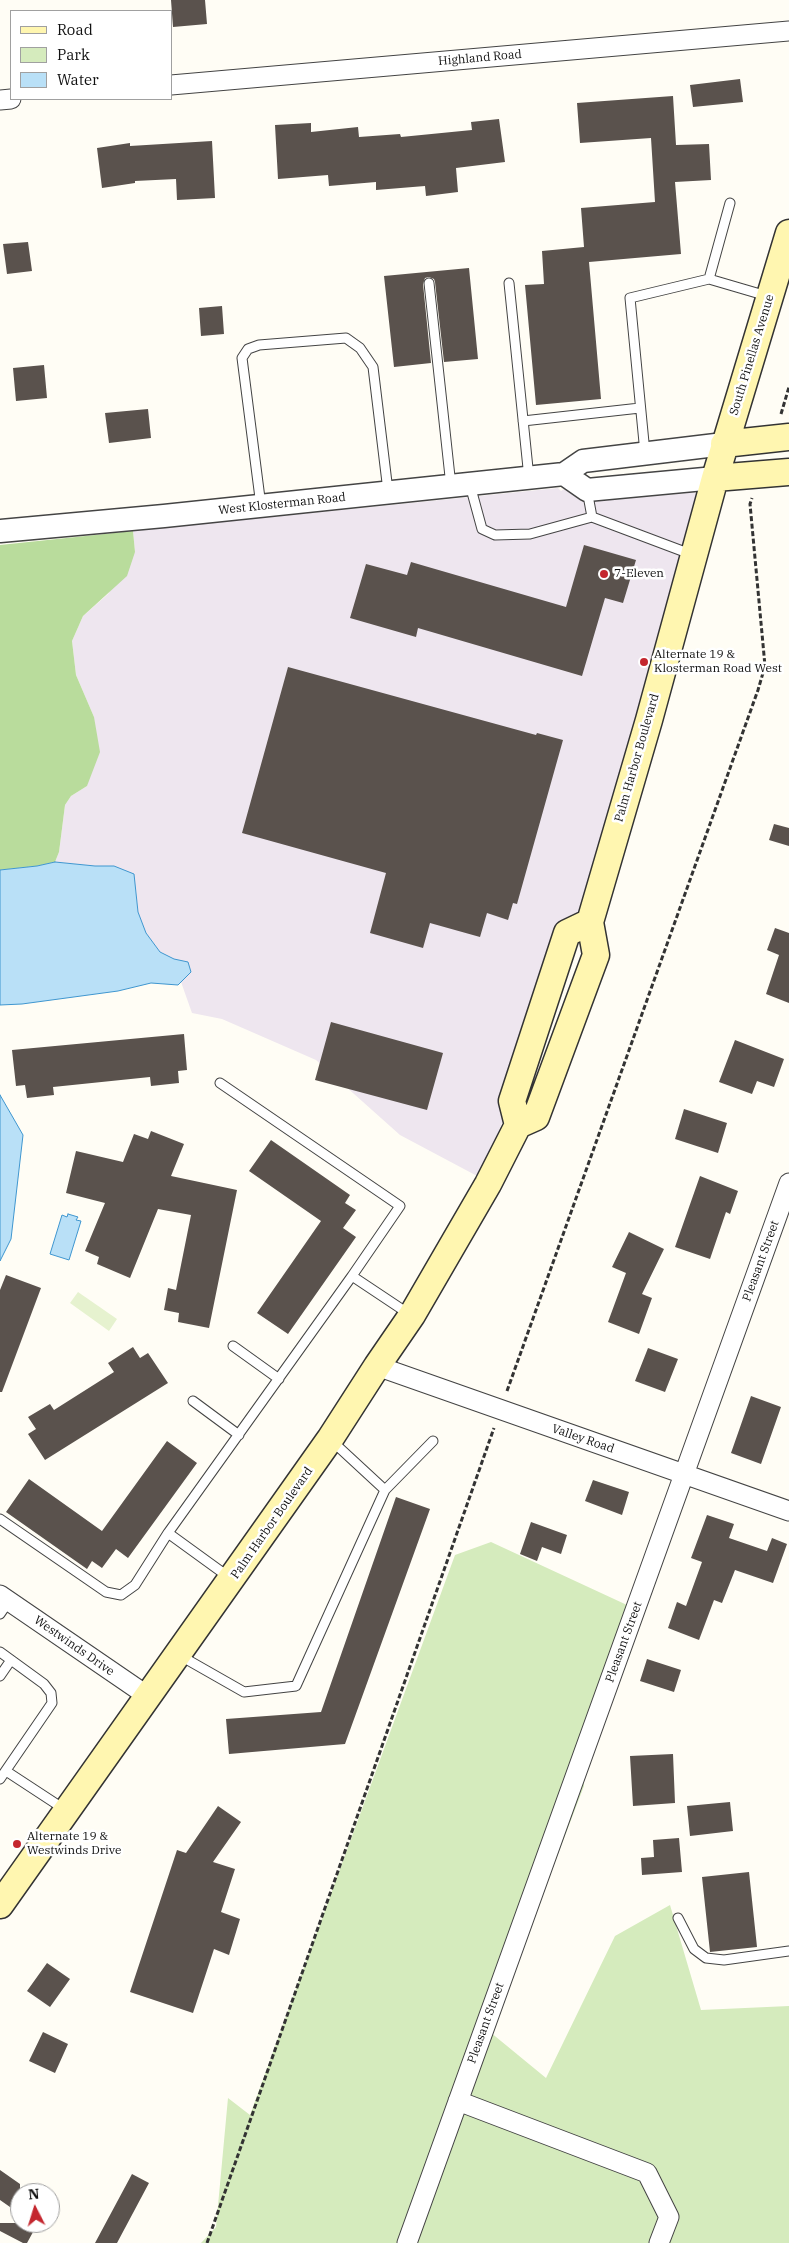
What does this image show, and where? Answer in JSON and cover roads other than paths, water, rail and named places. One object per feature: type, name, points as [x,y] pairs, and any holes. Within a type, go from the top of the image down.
[{"type":"main road","name":"South Pinellas Avenue","points":[[715,478],[789,233]]},
{"type":"main road","points":[[724,444],[781,438]]},
{"type":"main road","points":[[715,478],[789,472]]},
{"type":"main road","name":"Palm Harbor Boulevard","points":[[0,1904],[330,1439],[412,1315],[488,1184],[518,1125],[512,1101],[568,934],[590,922],[715,478]]},
{"type":"street","name":"Highland Road","points":[[172,85],[789,31]]},
{"type":"street","name":"West Klosterman Road","points":[[0,531],[564,474],[584,461],[724,444]]},
{"type":"street","points":[[564,474],[587,490],[715,478]]},
{"type":"street","name":"Pleasant Street","points":[[407,2243],[789,1183]]},
{"type":"street","name":"Valley Road","points":[[377,1366],[500,1411],[789,1511]]},
{"type":"street","name":"Westwinds Drive","points":[[3,1603],[148,1697]]},
{"type":"street","points":[[458,2101],[647,2174],[669,2217],[659,2243]]},
{"type":"lane","points":[[709,279],[730,203]]},
{"type":"lane","points":[[645,454],[630,298],[709,279],[770,296]]},
{"type":"lane","points":[[429,283],[460,485],[482,529],[495,535],[530,534],[592,517],[694,556]]},
{"type":"lane","points":[[509,283],[529,478]]},
{"type":"lane","points":[[261,506],[242,358],[248,349],[259,345],[346,338],[360,348],[373,367],[388,493]]},
{"type":"lane","points":[[523,421],[640,408]]},
{"type":"lane","points":[[587,490],[592,517]]},
{"type":"lane","points":[[0,1519],[106,1592],[121,1595],[135,1585],[168,1533],[400,1206],[220,1083]]},
{"type":"lane","points":[[352,1276],[412,1315]]},
{"type":"lane","points":[[233,1346],[279,1379]]},
{"type":"lane","points":[[193,1401],[239,1434]]},
{"type":"lane","points":[[330,1439],[385,1490]]},
{"type":"lane","points":[[178,1655],[244,1692],[296,1686],[385,1490],[433,1442]]},
{"type":"lane","points":[[168,1533],[232,1579]]},
{"type":"lane","points":[[0,1652],[44,1684],[51,1693],[52,1703],[0,1779]]},
{"type":"lane","points":[[0,1676],[11,1660]]},
{"type":"lane","points":[[6,1771],[66,1811]]},
{"type":"lane","points":[[678,1918],[694,1949],[706,1958],[724,1960],[789,1951]]},
{"type":"water","points":[[55,862],[114,866],[134,874],[138,912],[146,933],[160,952],[174,959],[188,962],[191,972],[178,985],[151,983],[118,991],[22,1004],[0,1005],[0,870]]},
{"type":"water","points":[[0,1095],[23,1135],[11,1239],[0,1261]]},
{"type":"water","points":[[68,1214],[78,1217],[76,1220],[81,1221],[69,1260],[50,1254],[62,1215],[67,1217]]},
{"type":"place","name":"7-Eleven","points":[[604,574]]},
{"type":"place","name":"Alternate 19 & Klosterman Road West","points":[[644,662]]},
{"type":"place","name":"Alternate 19 & Westwinds Drive","points":[[17,1844]]}]
